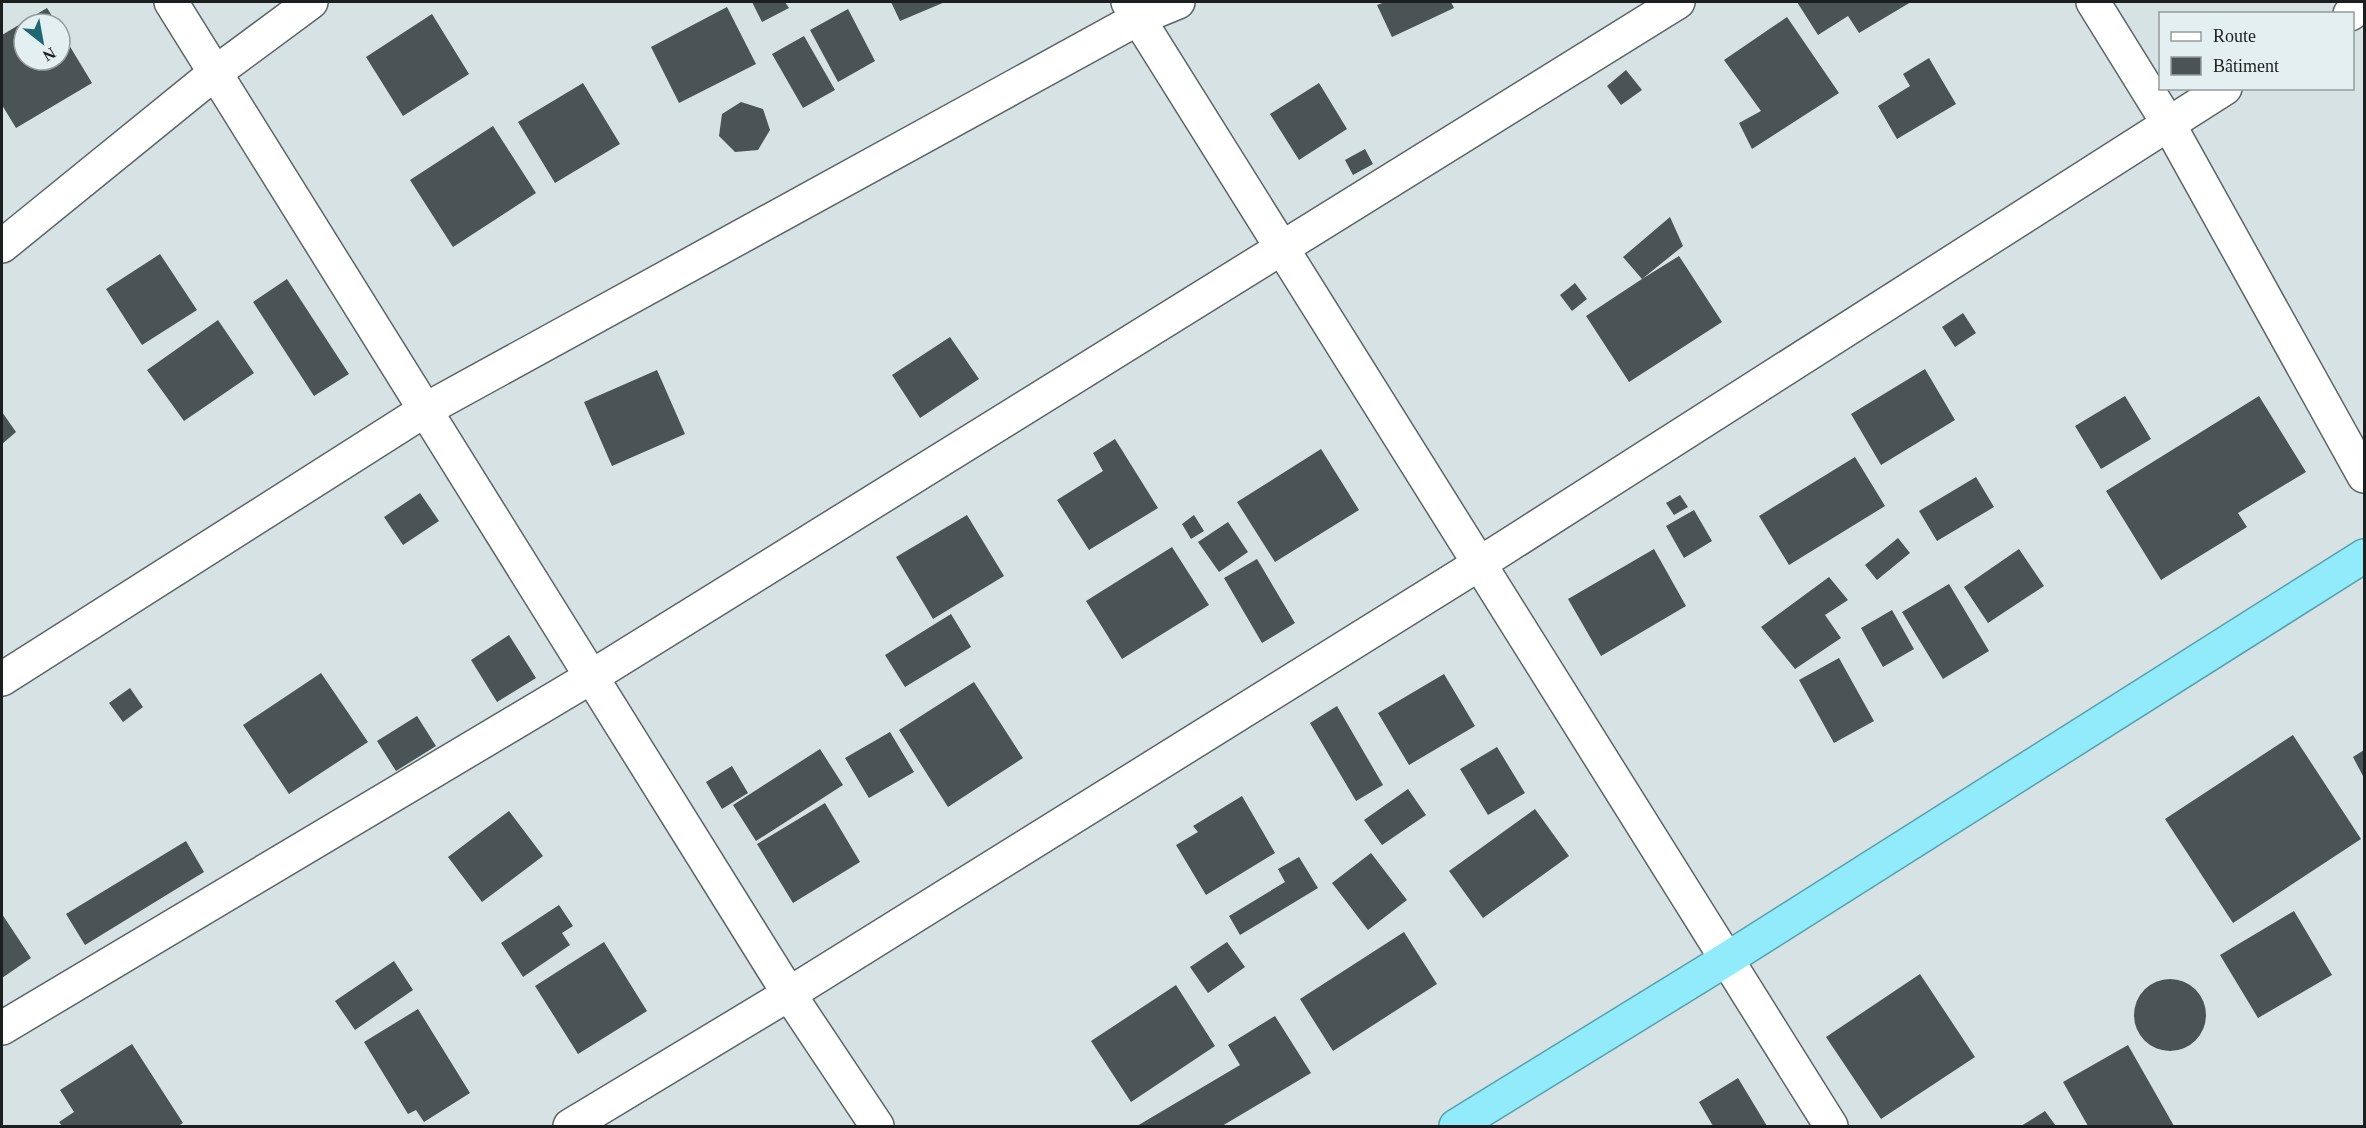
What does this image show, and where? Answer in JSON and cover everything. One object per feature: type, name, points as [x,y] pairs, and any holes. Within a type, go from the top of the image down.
[{"type":"highway","points":[[1456,1126],[1727,959],[2364,556]]},
{"type":"street","points":[[171,2],[789,994],[877,1126]]},
{"type":"street","points":[[2,246],[215,72],[311,2]]},
{"type":"street","points":[[2,679],[425,410],[1134,10],[1178,2]]},
{"type":"street","points":[[2,1028],[591,677],[1678,2]]},
{"type":"street","points":[[2093,2],[2168,123],[2364,476]]},
{"type":"street","points":[[1134,10],[1831,1126]]},
{"type":"street","points":[[570,1126],[789,994],[1479,564],[2222,90]]},
{"type":"building","points":[[752,2],[785,2],[789,8],[762,22]]},
{"type":"building","points":[[891,2],[945,2],[900,21]]},
{"type":"building","points":[[1385,2],[1451,2],[1454,8],[1392,37],[1377,5]]},
{"type":"building","points":[[1797,2],[1911,2],[1859,33],[1848,16],[1818,35]]},
{"type":"building","points":[[727,7],[756,64],[679,103],[651,47]]},
{"type":"building","points":[[848,9],[875,61],[838,82],[810,30]]},
{"type":"building","points":[[432,14],[469,74],[403,116],[366,57]]},
{"type":"building","points":[[1787,17],[1839,93],[1752,149],[1739,123],[1761,111],[1724,60]]},
{"type":"building","points":[[12,29],[12,72],[72,72],[72,50],[92,83],[16,128],[2,105],[2,35]]},
{"type":"building","points":[[804,36],[835,90],[803,108],[772,54]]},
{"type":"building","points":[[1929,58],[1956,104],[1897,139],[1878,106],[1910,86],[1903,74]]},
{"type":"building","points":[[1626,70],[1642,90],[1621,105],[1607,86]]},
{"type":"building","points":[[583,83],[620,144],[555,183],[518,122]]},
{"type":"building","points":[[1319,83],[1347,129],[1299,160],[1270,114]]},
{"type":"building","points":[[741,102],[763,109],[770,130],[758,150],[735,152],[719,136],[722,114]]},
{"type":"building","points":[[493,126],[536,193],[453,247],[410,180]]},
{"type":"building","points":[[1365,149],[1373,164],[1353,175],[1345,160]]},
{"type":"building","points":[[1670,217],[1683,246],[1642,279],[1623,257]]},
{"type":"building","points":[[160,254],[197,310],[142,345],[106,289]]},
{"type":"building","points":[[1679,256],[1722,322],[1629,382],[1586,316]]},
{"type":"building","points":[[287,279],[349,374],[314,396],[253,302]]},
{"type":"building","points":[[1575,283],[1587,299],[1572,311],[1560,295]]},
{"type":"building","points":[[1963,313],[1976,333],[1955,347],[1942,327]]},
{"type":"building","points":[[218,320],[254,373],[184,421],[147,370]]},
{"type":"building","points":[[950,337],[979,379],[920,418],[892,375]]},
{"type":"building","points":[[1925,369],[1955,420],[1881,465],[1851,414]]},
{"type":"building","points":[[657,370],[685,434],[612,466],[584,402]]},
{"type":"building","points":[[2125,396],[2151,439],[2101,469],[2075,426]]},
{"type":"building","points":[[2259,396],[2306,472],[2238,513],[2247,527],[2161,580],[2106,491]]},
{"type":"building","points":[[2,412],[16,432],[2,444]]},
{"type":"building","points":[[1115,439],[1158,508],[1089,550],[1057,500],[1103,471],[1093,453]]},
{"type":"building","points":[[1321,449],[1359,510],[1275,562],[1237,502]]},
{"type":"building","points":[[1855,457],[1885,506],[1789,565],[1759,516]]},
{"type":"building","points":[[1976,477],[1994,507],[1937,541],[1919,511]]},
{"type":"building","points":[[420,493],[439,521],[403,545],[384,517]]},
{"type":"building","points":[[1680,495],[1688,507],[1674,515],[1666,503]]},
{"type":"building","points":[[1694,510],[1712,541],[1684,558],[1666,526]]},
{"type":"building","points":[[967,515],[1004,576],[933,619],[896,557]]},
{"type":"building","points":[[1194,515],[1204,531],[1191,539],[1182,524]]},
{"type":"building","points":[[1228,522],[1248,552],[1219,572],[1198,542]]},
{"type":"building","points":[[1898,538],[1910,553],[1877,580],[1865,565]]},
{"type":"building","points":[[1172,547],[1209,605],[1122,659],[1086,601]]},
{"type":"building","points":[[1654,549],[1686,606],[1601,656],[1568,599]]},
{"type":"building","points":[[2019,549],[2044,586],[1988,623],[1964,587]]},
{"type":"building","points":[[1257,559],[1295,623],[1262,643],[1224,578]]},
{"type":"building","points":[[1829,577],[1848,600],[1825,615],[1841,638],[1795,669],[1761,627]]},
{"type":"building","points":[[1949,584],[1989,651],[1943,679],[1902,612]]},
{"type":"building","points":[[1892,610],[1914,649],[1883,667],[1861,628]]},
{"type":"building","points":[[951,614],[971,647],[905,687],[885,655]]},
{"type":"building","points":[[509,635],[536,678],[497,702],[471,660]]},
{"type":"building","points":[[1839,658],[1874,721],[1834,743],[1799,680]]},
{"type":"building","points":[[321,673],[368,742],[289,794],[243,725]]},
{"type":"building","points":[[1444,674],[1475,726],[1409,765],[1378,713]]},
{"type":"building","points":[[974,682],[1023,758],[948,807],[899,730]]},
{"type":"building","points":[[130,688],[143,707],[123,722],[109,703]]},
{"type":"building","points":[[1337,706],[1383,785],[1356,801],[1310,723]]},
{"type":"building","points":[[417,716],[436,746],[396,771],[377,741]]},
{"type":"building","points":[[890,732],[914,772],[869,798],[845,758]]},
{"type":"building","points":[[2293,735],[2361,839],[2233,923],[2165,819]]},
{"type":"building","points":[[1497,747],[1525,793],[1488,815],[1460,769]]},
{"type":"building","points":[[820,749],[843,785],[756,841],[733,805]]},
{"type":"building","points":[[2364,750],[2364,778],[2353,757]]},
{"type":"building","points":[[732,766],[748,793],[722,809],[706,782]]},
{"type":"building","points":[[1408,789],[1426,815],[1382,845],[1364,820]]},
{"type":"building","points":[[1242,796],[1275,853],[1206,895],[1176,845],[1198,832],[1193,826]]},
{"type":"building","points":[[825,803],[860,862],[793,903],[757,844]]},
{"type":"building","points":[[1535,809],[1569,856],[1483,918],[1449,871]]},
{"type":"building","points":[[509,811],[543,856],[482,902],[448,857]]},
{"type":"building","points":[[186,841],[204,872],[85,945],[66,914]]},
{"type":"building","points":[[1371,853],[1407,900],[1368,930],[1332,883]]},
{"type":"building","points":[[1299,857],[1318,888],[1240,935],[1229,916],[1285,882],[1278,869]]},
{"type":"building","points":[[559,905],[573,926],[562,933],[570,945],[523,977],[501,943]]},
{"type":"building","points":[[2294,911],[2332,975],[2258,1018],[2220,955]]},
{"type":"building","points":[[2,914],[31,958],[2,978]]},
{"type":"building","points":[[1404,932],[1437,984],[1333,1051],[1300,999]]},
{"type":"building","points":[[604,942],[647,1011],[578,1054],[535,986]]},
{"type":"building","points":[[1227,942],[1245,967],[1208,993],[1190,967]]},
{"type":"building","points":[[394,961],[413,990],[355,1030],[335,1001]]},
{"type":"building","points":[[1920,974],[1975,1057],[1881,1119],[1826,1037]]},
{"type":"building","points":[[2170,979],[2184,982],[2196,989],[2203,1001],[2206,1015],[2203,1029],[2196,1041],[2184,1048],[2170,1051],[2156,1048],[2144,1041],[2137,1029],[2134,1015],[2137,1001],[2144,989],[2156,982]]},
{"type":"building","points":[[1176,985],[1215,1046],[1131,1102],[1091,1041]]},
{"type":"building","points":[[418,1009],[470,1093],[424,1122],[416,1110],[408,1114],[364,1042]]},
{"type":"building","points":[[1275,1016],[1311,1073],[1222,1126],[1137,1126],[1240,1065],[1228,1045]]},
{"type":"building","points":[[132,1044],[183,1123],[178,1126],[62,1126],[59,1122],[74,1112],[60,1090]]},
{"type":"building","points":[[2128,1045],[2174,1126],[2088,1126],[2063,1082]]},
{"type":"building","points":[[1738,1078],[1767,1126],[1713,1126],[1699,1102]]},
{"type":"building","points":[[2045,1111],[2056,1126],[2021,1126]]}]
